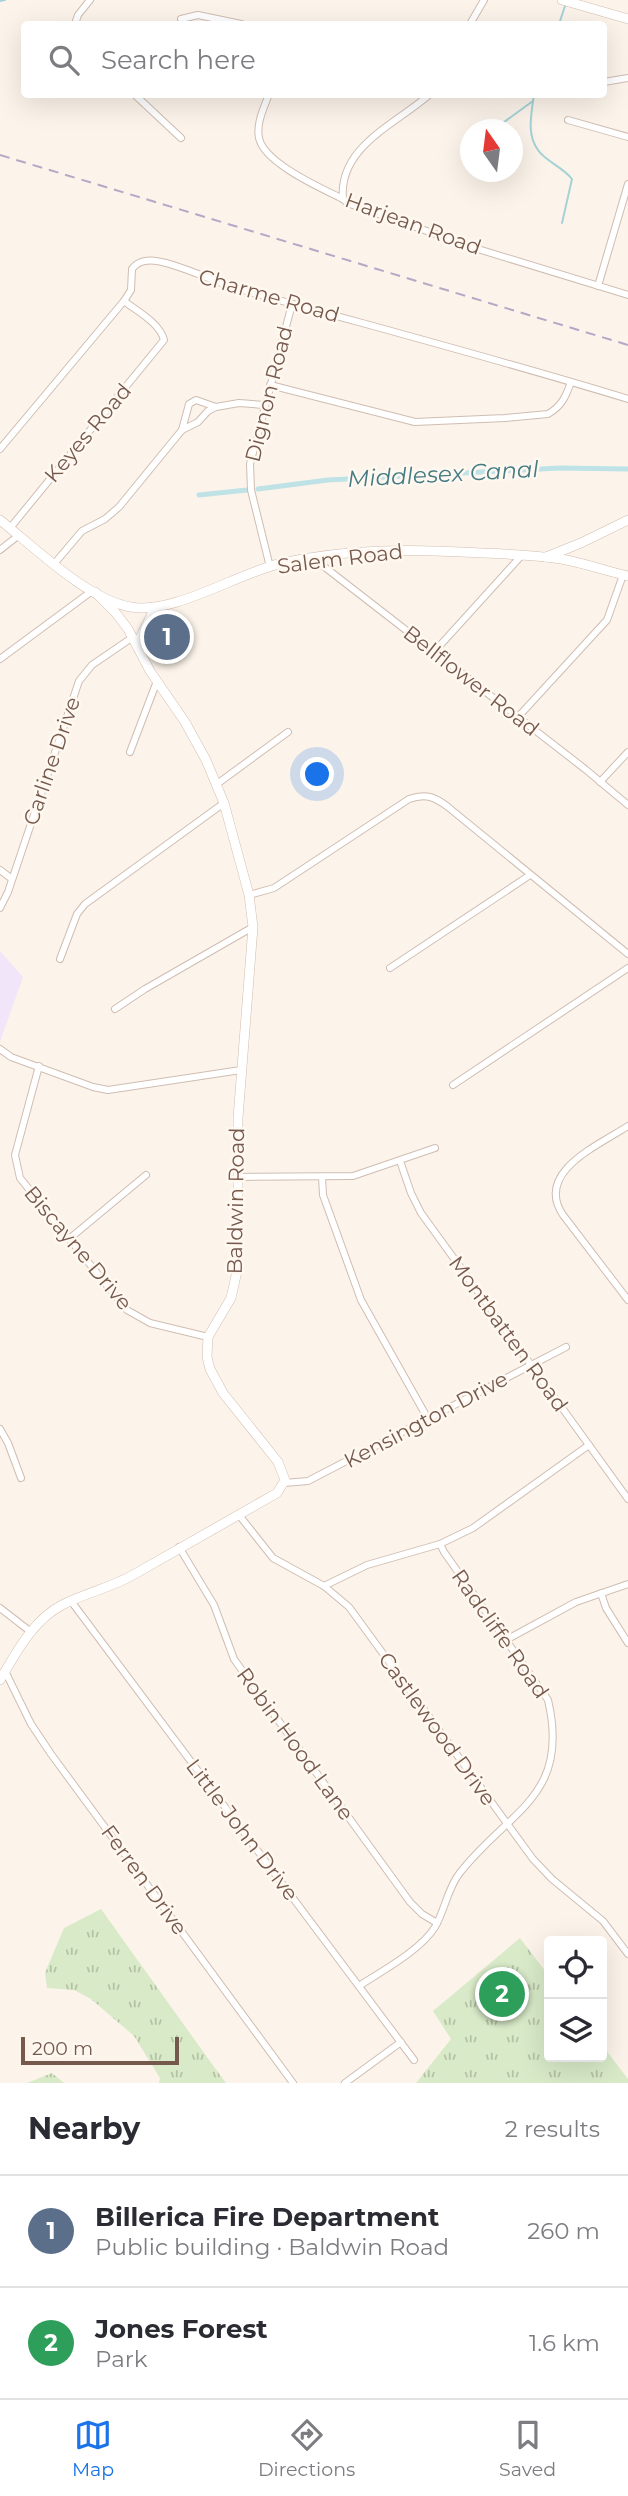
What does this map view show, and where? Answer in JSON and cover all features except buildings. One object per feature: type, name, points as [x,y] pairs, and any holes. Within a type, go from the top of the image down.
[{"type":"street","points":[[76,21],[90,0]]},
{"type":"street","points":[[473,21],[484,0]]},
{"type":"street","points":[[565,1],[628,19]]},
{"type":"street","points":[[181,19],[198,15],[227,21]]},
{"type":"street","points":[[607,82],[628,78]]},
{"type":"street","points":[[138,98],[181,138]]},
{"type":"street","name":"Harjean Road","points":[[268,98],[258,128],[262,148],[307,180],[346,203],[628,295]]},
{"type":"street","points":[[343,199],[343,184],[359,151],[379,132],[425,98]]},
{"type":"street","points":[[568,120],[628,137]]},
{"type":"street","points":[[598,286],[628,184]]},
{"type":"street","points":[[618,217],[628,220]]},
{"type":"street","name":"Charme Road","points":[[0,449],[124,301],[131,290],[132,270],[140,262],[147,260],[168,264],[230,287],[628,399]]},
{"type":"street","name":"Keyes Road","points":[[10,528],[164,338],[152,322],[124,301]]},
{"type":"street","name":"Dignon Road","points":[[270,566],[250,480],[253,448],[292,304]]},
{"type":"street","points":[[270,385],[387,417],[426,423],[548,414],[559,407],[571,382]]},
{"type":"street","points":[[54,564],[82,531],[104,519],[118,507],[182,430],[191,401],[196,400],[216,407]]},
{"type":"street","points":[[182,430],[198,422],[216,407],[245,402],[264,405]]},
{"type":"street","name":"Salem Road","points":[[0,520],[94,592],[124,606],[155,608],[270,566],[313,558],[406,550],[544,557],[626,576]]},
{"type":"street","points":[[544,557],[581,544],[628,520]]},
{"type":"street","points":[[0,550],[19,535]]},
{"type":"street","points":[[434,652],[523,555]]},
{"type":"street","name":"Bellflower Road","points":[[313,558],[628,805]]},
{"type":"street","points":[[518,717],[607,620],[626,576]]},
{"type":"street","points":[[0,659],[94,592]]},
{"type":"street","name":"Baldwin Road","points":[[94,592],[116,612],[135,641],[157,681],[185,722],[217,784],[249,895],[253,927],[237,1118],[238,1255],[235,1285],[229,1303],[208,1336]]},
{"type":"street","points":[[135,641],[155,608]]},
{"type":"street","name":"Carline Drive","points":[[0,908],[79,681],[92,665],[135,641]]},
{"type":"street","points":[[130,752],[157,681]]},
{"type":"street","points":[[217,784],[288,732]]},
{"type":"street","points":[[600,782],[628,752]]},
{"type":"street","points":[[249,895],[274,888],[409,799],[423,795],[437,799],[628,954]]},
{"type":"street","points":[[60,959],[77,914],[85,904],[224,803]]},
{"type":"street","points":[[0,870],[12,878]]},
{"type":"street","points":[[390,968],[530,875]]},
{"type":"street","points":[[115,1009],[253,927]]},
{"type":"street","points":[[453,1085],[628,968]]},
{"type":"street","points":[[0,1049],[6,1055],[108,1090],[180,1077],[241,1070]]},
{"type":"street","name":"Biscayne Drive","points":[[39,1066],[17,1148],[16,1171],[25,1187],[121,1304],[150,1322],[208,1336]]},
{"type":"street","points":[[628,1126],[568,1167],[560,1176],[555,1193],[563,1215],[628,1300]]},
{"type":"street","points":[[237,1177],[353,1176],[435,1148]]},
{"type":"street","name":"Montbatten Road","points":[[400,1161],[421,1213],[628,1499]]},
{"type":"street","points":[[69,1239],[146,1175]]},
{"type":"street","points":[[321,1177],[323,1195],[361,1300],[428,1419]]},
{"type":"street","points":[[0,1680],[31,1632],[50,1612],[119,1583],[277,1493],[284,1483],[278,1462],[230,1402],[212,1374],[207,1357],[208,1336]]},
{"type":"street","name":"Kensington Drive","points":[[284,1483],[308,1481],[566,1347]]},
{"type":"street","points":[[0,1429],[8,1443],[20,1478]]},
{"type":"street","points":[[324,1586],[367,1565],[440,1544],[473,1528],[589,1446]]},
{"type":"street","name":"Castlewood Drive","points":[[239,1514],[273,1558],[324,1586],[349,1607],[543,1871],[591,1908],[628,1954]]},
{"type":"street","name":"Radcliffe Road","points":[[359,1986],[425,1939],[437,1923],[459,1875],[542,1786],[549,1766],[552,1728],[548,1700],[440,1544]]},
{"type":"street","name":"Robin Hood Lane","points":[[179,1547],[214,1605],[240,1669],[410,1902],[422,1914],[437,1923]]},
{"type":"street","points":[[506,1640],[565,1608],[628,1584]]},
{"type":"street","points":[[601,1593],[606,1608],[628,1643]]},
{"type":"street","name":"Little John Drive","points":[[71,1601],[414,2060]]},
{"type":"street","points":[[0,1608],[31,1632]]},
{"type":"street","name":"Ferren Drive","points":[[5,1671],[31,1724],[51,1754],[293,2083]]},
{"type":"street","points":[[620,1942],[628,1937]]},
{"type":"street","points":[[345,2083],[401,2042]]},
{"type":"shaded area","points":[[0,951],[23,977],[0,1042]]},
{"type":"green space","points":[[101,1909],[226,2083],[159,2083],[160,2078],[134,2036],[91,1999],[74,1990],[47,1988],[45,1973],[64,1928]]},
{"type":"green space","points":[[520,1938],[544,1969],[544,2062],[607,2062],[607,2052],[628,2079],[628,2083],[416,2083],[451,2039],[433,2011]]},
{"type":"green space","points":[[52,2073],[64,2083],[27,2083]]},
{"type":"waterway","points":[[0,1],[5,0]]},
{"type":"waterway","points":[[560,21],[565,6]]},
{"type":"waterway","points":[[508,119],[533,98]]},
{"type":"waterway","points":[[533,101],[532,138],[541,154],[572,179],[562,223]]},
{"type":"waterway","name":"Middlesex Canal","points":[[258,489],[328,480],[560,468],[628,469]]},
{"type":"waterway","name":"Middlesex Canal","points":[[199,495],[247,490]]},
{"type":"railway","points":[[0,155],[628,345]]},
{"type":"place","name":"Billerica Fire Department","points":[[167,637]]},
{"type":"place","name":"Jones Forest","points":[[502,1994]]}]
